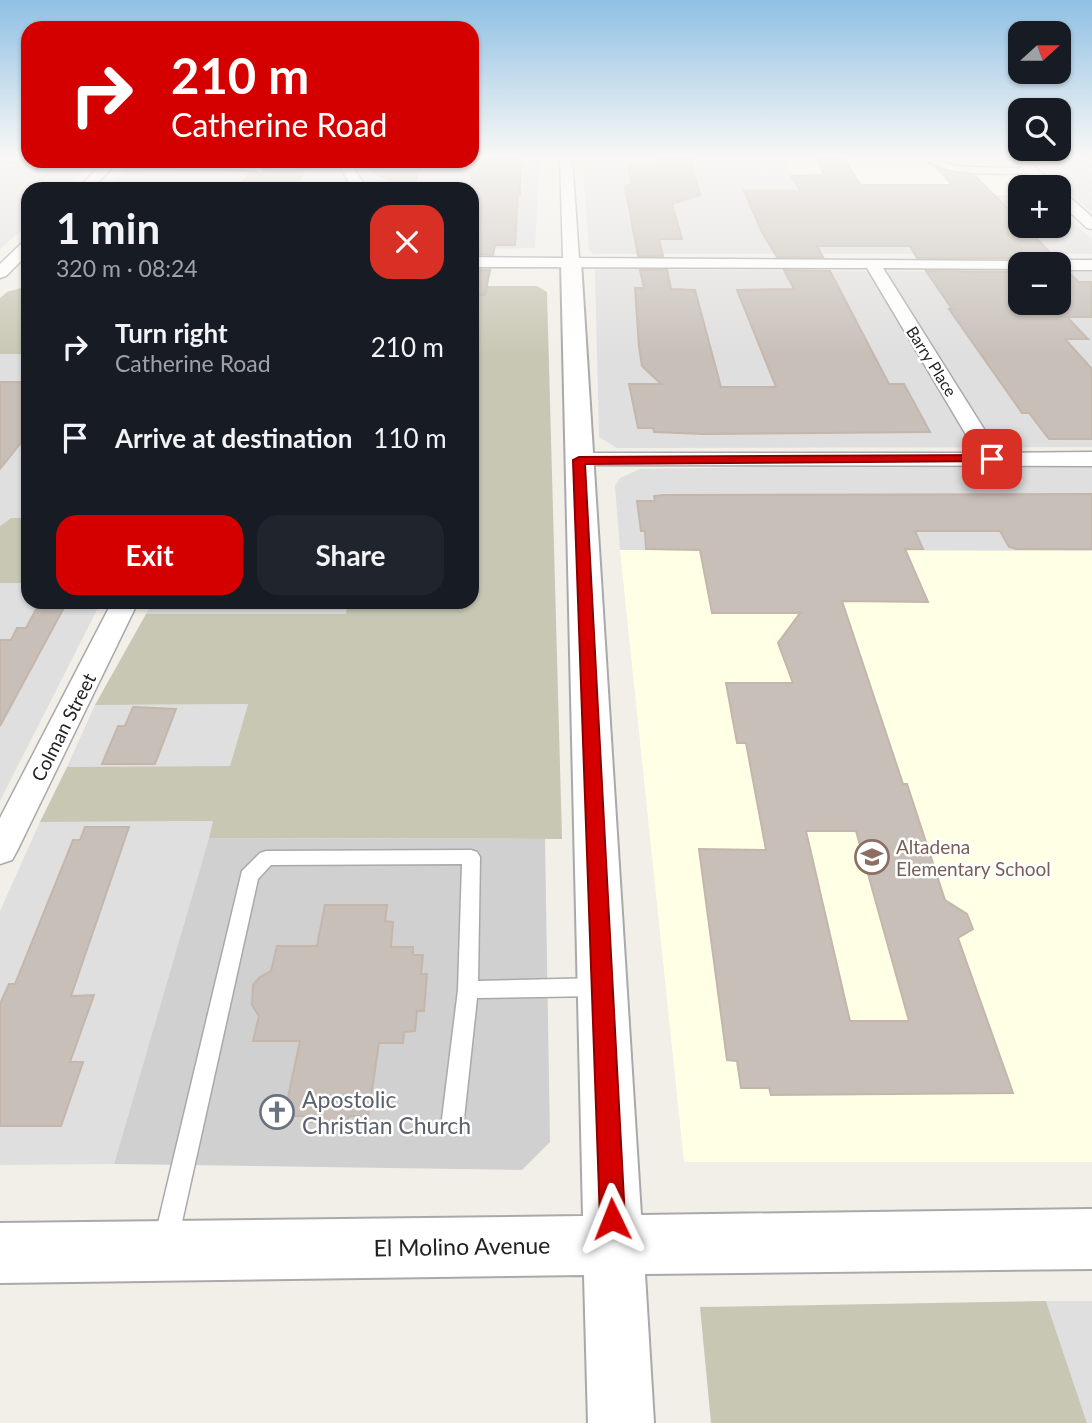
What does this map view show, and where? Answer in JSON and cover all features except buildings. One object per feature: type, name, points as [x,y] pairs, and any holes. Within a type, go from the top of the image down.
[{"type":"street","points":[[567,223],[621,1423]]},
{"type":"street","points":[[4,272],[21,253]]},
{"type":"street","points":[[479,263],[567,275],[872,263],[1008,264]]},
{"type":"street","name":"Barry Place","points":[[872,263],[992,459]]},
{"type":"street","points":[[4,272],[21,265]]},
{"type":"street","points":[[1071,265],[1092,265]]},
{"type":"street","points":[[579,460],[1092,459]]},
{"type":"street","name":"Colman Street","points":[[0,851],[121,609]]},
{"type":"street","name":"El Molino Avenue","points":[[0,1253],[1092,1239]]},
{"type":"lane","points":[[164,1251],[249,876],[265,858],[471,858],[468,990],[453,1119]]},
{"type":"lane","points":[[468,990],[601,987]]},
{"type":"shaded area","points":[[0,223],[21,223],[21,231],[0,249]]},
{"type":"shaded area","points":[[479,223],[536,223],[535,248],[479,249]]},
{"type":"shaded area","points":[[587,223],[1008,223],[1008,238],[1071,238],[1071,223],[1075,223],[1092,239],[1092,254],[594,254],[589,250]]},
{"type":"shaded area","points":[[595,269],[1008,272],[1008,315],[1071,315],[1071,272],[1092,272],[1092,447],[617,448],[599,437]]},
{"type":"shaded area","points":[[479,286],[537,286],[547,292],[562,839],[209,838],[213,821],[40,822],[67,767],[230,766],[248,704],[95,705],[146,614],[346,614],[347,609],[479,609]]},
{"type":"shaded area","points":[[21,288],[21,354],[0,354],[0,298],[7,292]]},
{"type":"shaded area","points":[[0,354],[21,354],[21,518],[11,518],[0,526]]},
{"type":"shaded area","points":[[996,463],[1092,465],[1092,551],[620,550],[615,486],[620,478],[640,469]]},
{"type":"shaded area","points":[[11,518],[21,518],[21,583],[0,583],[0,526]]},
{"type":"shaded area","name":"Altadena Elementary School","points":[[620,550],[1092,551],[1092,1162],[684,1162]]},
{"type":"shaded area","points":[[0,583],[21,583],[21,609],[97,609],[0,801]]},
{"type":"shaded area","points":[[149,609],[347,609],[347,614],[146,614]]},
{"type":"shaded area","points":[[248,704],[230,766],[67,767],[95,705]]},
{"type":"shaded area","points":[[214,821],[114,1164],[0,1165],[0,911],[40,822]]},
{"type":"shaded area","points":[[209,838],[545,839],[550,1142],[522,1170],[114,1164]]},
{"type":"shaded area","points":[[1046,1301],[1092,1301],[1092,1423],[1087,1423]]},
{"type":"shaded area","points":[[1046,1301],[1087,1423],[711,1423],[700,1307]]},
{"type":"place","name":"Altadena Elementary School","points":[[872,857]]},
{"type":"place","name":"Apostolic Christian Church","points":[[277,1112]]},
{"type":"route","points":[[612,1219],[579,460],[992,459]]}]
